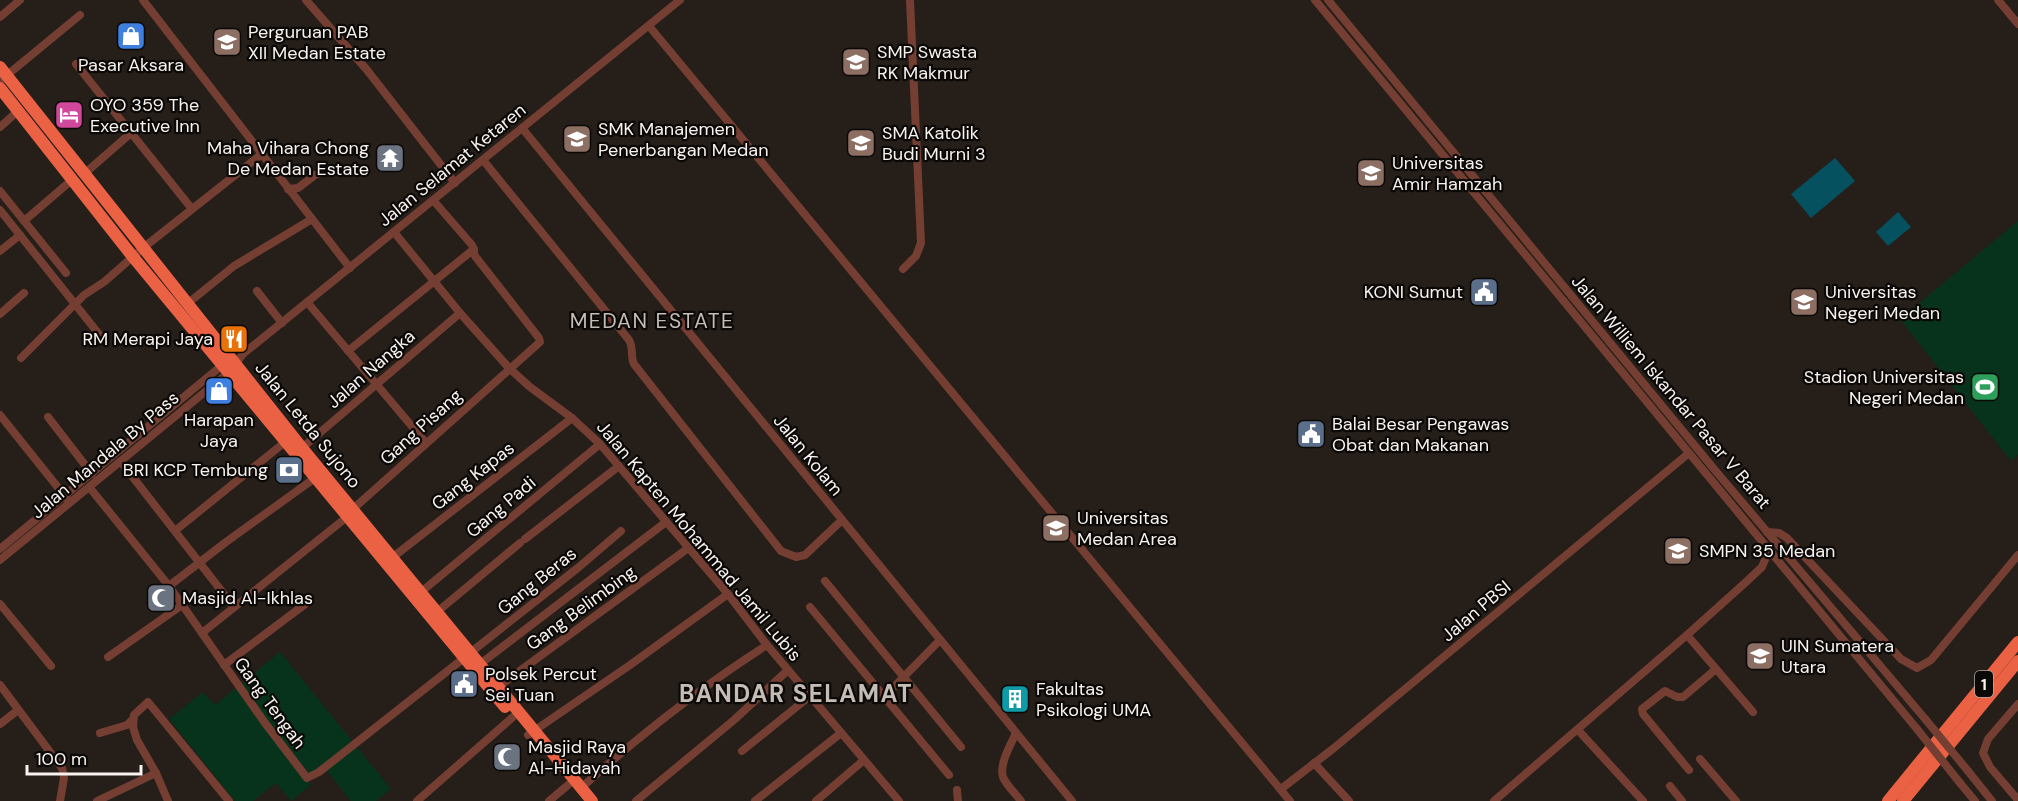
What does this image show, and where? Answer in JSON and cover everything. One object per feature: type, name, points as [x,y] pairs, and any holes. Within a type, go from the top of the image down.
[{"type":"highway","name":"Jalan Letda Sujono","points":[[2,75],[138,253],[302,448],[350,513],[467,656],[531,733],[592,801]]},
{"type":"highway","name":"Jalan Letda Sujono","points":[[0,88],[18,111],[79,177]]},
{"type":"highway","name":"Jalan Letda Sujono","points":[[138,253],[187,304],[232,363],[285,442],[315,478],[393,557],[437,612],[467,656],[480,664],[513,717],[531,733],[581,801]]},
{"type":"highway","name":"1","points":[[1888,801],[2018,642]]},
{"type":"highway","name":"1","points":[[1903,801],[2018,661]]},
{"type":"street","points":[[0,17],[20,0]]},
{"type":"street","points":[[143,0],[350,268]]},
{"type":"street","points":[[306,0],[367,70],[455,183]]},
{"type":"street","name":"Jalan Selamat Ketaren","points":[[232,363],[680,0]]},
{"type":"street","points":[[903,269],[916,256],[921,243],[910,0]]},
{"type":"street","name":"Jalan Williem Iskandar Pasar V Barat","points":[[1315,0],[1975,801]]},
{"type":"street","name":"Jalan Williem Iskandar Pasar V Barat","points":[[1328,0],[1992,801]]},
{"type":"street","points":[[1998,0],[2018,24]]},
{"type":"street","points":[[2,75],[80,15]]},
{"type":"street","points":[[649,26],[1290,801]]},
{"type":"street","points":[[1354,48],[1362,41]]},
{"type":"street","points":[[76,64],[192,209]]},
{"type":"street","points":[[0,127],[18,111]]},
{"type":"street","name":"Jalan Kolam","points":[[522,128],[1072,801]]},
{"type":"street","points":[[24,220],[131,133]]},
{"type":"street","points":[[21,358],[74,303],[104,282],[263,153]]},
{"type":"street","points":[[483,160],[629,340],[633,346],[634,364],[781,551],[796,557],[805,555],[842,520]]},
{"type":"street","points":[[288,189],[298,188],[315,175],[330,170]]},
{"type":"street","points":[[0,191],[66,273]]},
{"type":"street","points":[[348,351],[474,249],[433,200]]},
{"type":"street","points":[[0,210],[102,338]]},
{"type":"street","points":[[187,304],[234,266],[312,219]]},
{"type":"street","name":"Jalan Kapten Mohammad Jamil Lubis","points":[[394,232],[460,313],[509,368],[572,418],[600,444],[687,549],[728,594],[767,645],[899,801]]},
{"type":"street","points":[[0,251],[20,235]]},
{"type":"street","name":"Gang Pisang","points":[[202,633],[350,513],[509,368],[538,345],[540,340],[475,256],[474,249]]},
{"type":"street","points":[[1548,283],[1556,276]]},
{"type":"street","points":[[257,291],[282,322]]},
{"type":"street","points":[[0,314],[24,293]]},
{"type":"street","points":[[308,302],[426,443]]},
{"type":"street","name":"Jalan Nangka","points":[[302,448],[460,313]]},
{"type":"street","points":[[1612,360],[1619,353]]},
{"type":"street","name":"Jalan Mandala By Pass","points":[[0,561],[121,462],[232,363]]},
{"type":"street","name":"Jalan Mandala By Pass","points":[[0,549],[232,363]]},
{"type":"street","points":[[0,415],[71,503]]},
{"type":"street","points":[[48,417],[92,474]]},
{"type":"street","name":"Gang Kapas","points":[[393,557],[572,418]]},
{"type":"street","points":[[176,530],[285,442]]},
{"type":"street","name":"Gang Padi","points":[[421,592],[600,444]]},
{"type":"street","name":"Jalan PBSI","points":[[1281,789],[1334,748],[1689,453]]},
{"type":"street","points":[[121,462],[234,607]]},
{"type":"street","points":[[437,612],[619,466]]},
{"type":"street","points":[[169,586],[315,478]]},
{"type":"street","name":"Gang Tengah","points":[[90,488],[169,586],[308,778],[319,772],[467,656]]},
{"type":"street","points":[[480,664],[666,522]]},
{"type":"street","name":"Gang Beras","points":[[467,656],[621,531]]},
{"type":"street","points":[[1767,532],[1779,533],[1787,537],[1901,659],[1917,668],[1931,660],[2018,555]]},
{"type":"street","name":"Gang Belimbing","points":[[495,689],[687,549]]},
{"type":"street","points":[[1494,801],[1687,635],[1762,567],[1769,550]]},
{"type":"street","points":[[825,581],[961,747]]},
{"type":"street","points":[[531,733],[728,594]]},
{"type":"street","points":[[224,665],[308,602]]},
{"type":"street","points":[[0,604],[51,666]]},
{"type":"street","points":[[108,657],[182,605]]},
{"type":"street","points":[[810,607],[949,775]]},
{"type":"street","points":[[1687,635],[1753,712]]},
{"type":"street","points":[[885,696],[940,640]]},
{"type":"street","points":[[581,788],[689,697],[767,645]]},
{"type":"street","points":[[1689,770],[1643,714],[1642,709],[1665,691],[1677,697],[1683,697],[1716,669]]},
{"type":"street","points":[[636,801],[726,726],[788,670]]},
{"type":"street","points":[[0,686],[63,771],[60,801]]},
{"type":"street","points":[[742,751],[810,696]]},
{"type":"street","points":[[100,733],[128,724],[148,702],[229,801]]},
{"type":"street","points":[[2018,704],[1988,740],[1983,753],[1990,767],[2018,800]]},
{"type":"street","points":[[0,724],[18,711]]},
{"type":"street","points":[[417,801],[513,717]]},
{"type":"street","points":[[133,719],[137,740],[156,773],[168,801]]},
{"type":"street","points":[[1578,730],[1643,801]]},
{"type":"street","points":[[755,801],[841,733]]},
{"type":"street","points":[[1016,733],[1003,774],[1021,801]]},
{"type":"street","points":[[1700,759],[1736,801]]},
{"type":"street","points":[[816,801],[864,760]]},
{"type":"street","points":[[1314,763],[1349,801]]},
{"type":"street","points":[[97,801],[156,773]]},
{"type":"street","points":[[549,801],[568,785]]},
{"type":"street","points":[[1670,786],[1682,801]]},
{"type":"street","points":[[957,790],[958,801]]},
{"type":"green space","name":"Stadion Universitas Negeri Medan","points":[[2018,221],[2018,455],[2011,461],[1900,319]]},
{"type":"green space","points":[[280,652],[391,789],[376,801],[351,801],[323,766],[307,779],[311,785],[291,801],[276,783],[253,801],[235,801],[169,719],[203,692],[215,705]]},
{"type":"water","points":[[1835,158],[1855,181],[1811,218],[1791,194]]},
{"type":"water","points":[[1898,212],[1911,227],[1888,246],[1876,232]]},
{"type":"place","name":"Pasar Aksara","points":[[131,36]]},
{"type":"place","name":"Perguruan PAB XII Medan Estate","points":[[227,42]]},
{"type":"place","name":"SMP Swasta RK Makmur","points":[[856,62]]},
{"type":"place","name":"OYO 359 The Executive Inn","points":[[69,115]]},
{"type":"place","name":"SMK Manajemen Penerbangan Medan","points":[[577,139]]},
{"type":"place","name":"SMA Katolik Budi Murni 3","points":[[861,143]]},
{"type":"place","name":"Maha Vihara Chong De Medan Estate","points":[[390,158]]},
{"type":"place","name":"Universitas Amir Hamzah","points":[[1371,173]]},
{"type":"place","name":"KONI Sumut","points":[[1484,292]]},
{"type":"place","name":"Universitas Negeri Medan","points":[[1804,302]]},
{"type":"place","name":"RM Merapi Jaya","points":[[234,339]]},
{"type":"place","name":"Stadion Universitas Negeri Medan","points":[[1985,387]]},
{"type":"place","name":"Harapan Jaya","points":[[219,391]]},
{"type":"place","name":"Balai Besar Pengawas Obat dan Makanan","points":[[1311,434]]},
{"type":"place","name":"BRI KCP Tembung","points":[[289,470]]},
{"type":"place","name":"Universitas Medan Area","points":[[1056,528]]},
{"type":"place","name":"SMPN 35 Medan","points":[[1678,551]]},
{"type":"place","name":"Masjid Al-Ikhlas","points":[[161,598]]},
{"type":"place","name":"UIN Sumatera Utara","points":[[1760,656]]},
{"type":"place","name":"Polsek Percut Sei Tuan","points":[[464,684]]},
{"type":"place","name":"Fakultas Psikologi UMA","points":[[1015,699]]},
{"type":"place","name":"Masjid Raya Al-Hidayah","points":[[507,757]]},
{"type":"district","name":"MEDAN ESTATE","points":[[652,321]]},
{"type":"district","name":"BANDAR SELAMAT","points":[[796,693]]}]
